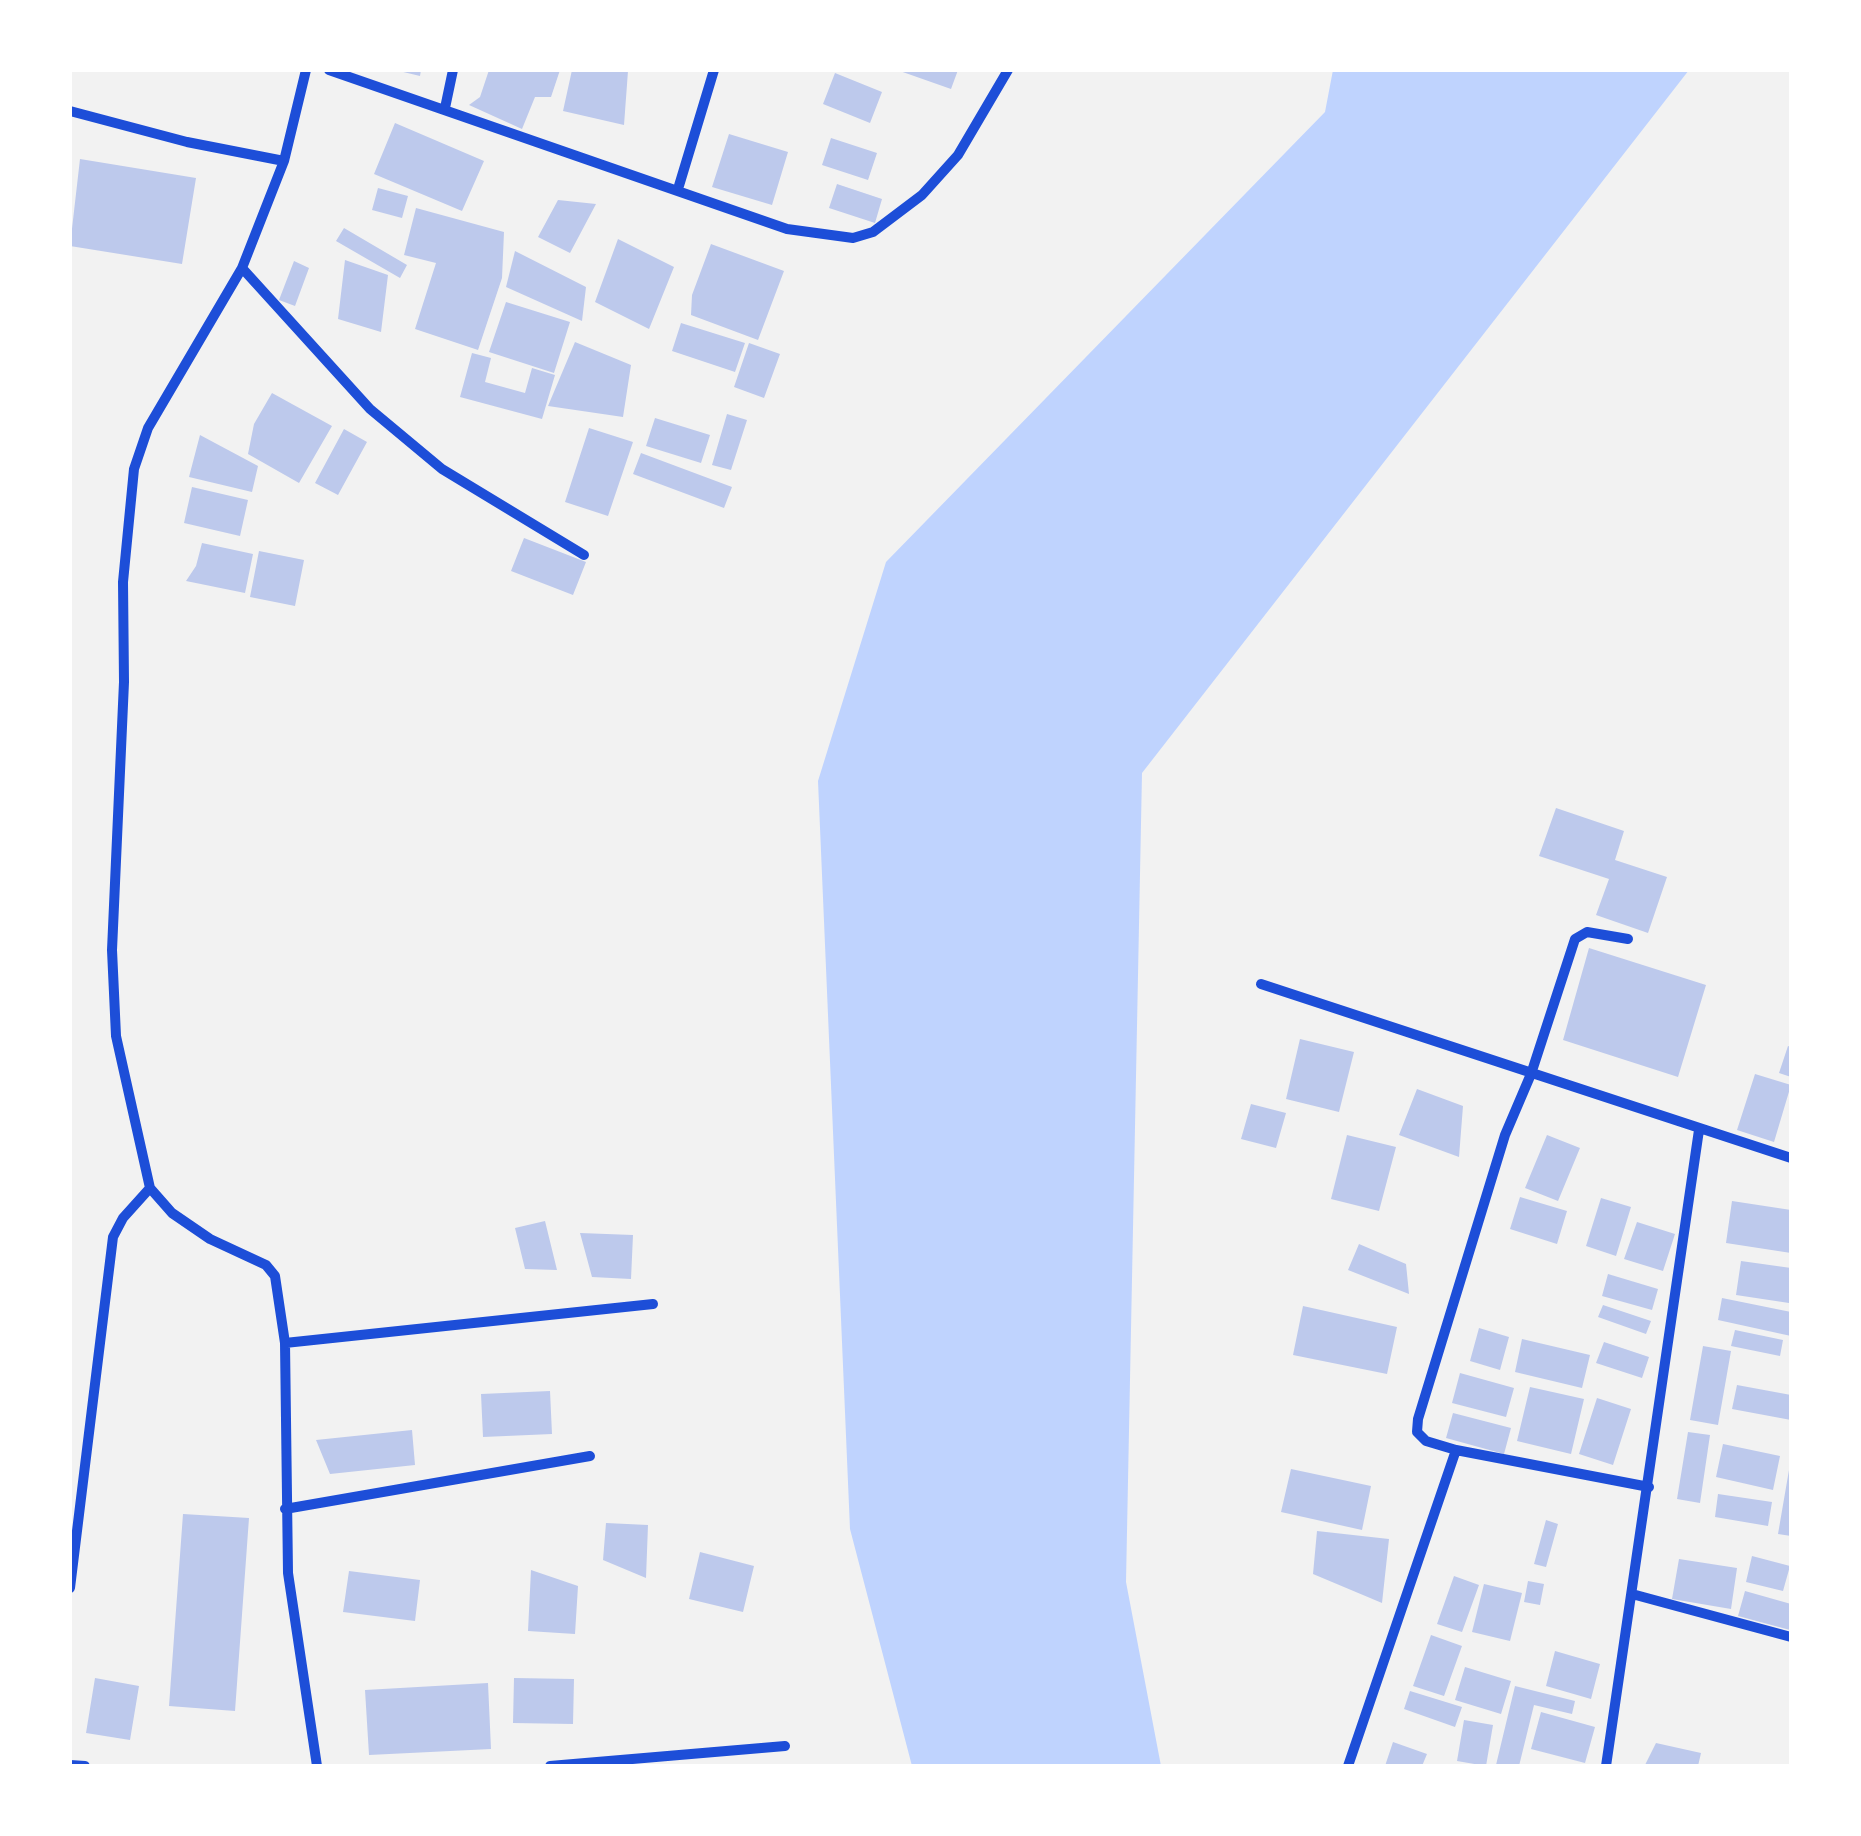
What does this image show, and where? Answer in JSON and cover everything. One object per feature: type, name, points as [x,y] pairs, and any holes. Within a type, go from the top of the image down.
[{"type":"street","points":[[304,1766],[316,1764],[288,1573],[285,1343],[273,1272],[210,1239],[172,1213],[150,1188],[125,1087],[113,996],[126,523],[134,469],[148,428],[242,268],[284,161],[306,70]]},
{"type":"street","points":[[330,70],[806,234],[854,238],[873,232],[922,195],[958,155],[1008,70]]},
{"type":"street","points":[[444,108],[453,70]]},
{"type":"street","points":[[678,189],[714,70]]},
{"type":"street","points":[[70,111],[187,142],[284,161]]},
{"type":"street","points":[[242,268],[370,409],[442,470],[584,555]]},
{"type":"street","points":[[1628,939],[1587,932],[1575,940],[1472,1234],[1418,1413],[1421,1436],[1456,1450],[1650,1487]]},
{"type":"street","points":[[1261,984],[1791,1158]]},
{"type":"street","points":[[1606,1766],[1650,1487],[1699,1130]]},
{"type":"street","points":[[70,1588],[114,1237],[122,1218],[150,1188]]},
{"type":"street","points":[[285,1343],[653,1304]]},
{"type":"street","points":[[1348,1766],[1456,1450]]},
{"type":"street","points":[[285,1510],[590,1456]]},
{"type":"street","points":[[1632,1594],[1791,1638]]},
{"type":"street","points":[[550,1766],[785,1746]]},
{"type":"street","points":[[70,1764],[84,1766]]},
{"type":"water","points":[[1333,70],[1689,70],[1142,773],[1126,1582],[1161,1766],[912,1766],[850,1529],[818,781],[886,562],[1325,112]]},
{"type":"building","points":[[395,70],[421,70],[420,76]]},
{"type":"building","points":[[489,70],[560,70],[551,97],[535,97],[522,129],[469,105],[480,97]]},
{"type":"building","points":[[572,70],[628,71],[624,125],[563,111]]},
{"type":"building","points":[[897,70],[958,70],[951,89]]},
{"type":"building","points":[[835,73],[882,92],[870,123],[823,104]]},
{"type":"building","points":[[395,123],[484,161],[462,211],[374,174]]},
{"type":"building","points":[[729,134],[788,152],[772,205],[712,187]]},
{"type":"building","points":[[831,138],[877,153],[868,180],[822,165]]},
{"type":"building","points":[[80,159],[196,178],[182,264],[70,246]]},
{"type":"building","points":[[837,184],[882,199],[875,223],[829,208]]},
{"type":"building","points":[[378,188],[408,196],[402,218],[372,210]]},
{"type":"building","points":[[558,200],[596,204],[570,253],[538,237]]},
{"type":"building","points":[[416,208],[504,232],[502,278],[478,350],[415,329],[436,263],[404,255]]},
{"type":"building","points":[[344,228],[407,265],[400,278],[336,241]]},
{"type":"building","points":[[618,239],[674,267],[649,329],[595,302]]},
{"type":"building","points":[[711,244],[784,271],[758,340],[691,315],[692,295]]},
{"type":"building","points":[[515,251],[586,287],[582,321],[506,287]]},
{"type":"building","points":[[345,260],[388,275],[381,332],[338,319]]},
{"type":"building","points":[[294,261],[309,268],[295,306],[279,300]]},
{"type":"building","points":[[506,302],[570,322],[554,373],[489,352]]},
{"type":"building","points":[[681,323],[745,343],[735,372],[672,351]]},
{"type":"building","points":[[575,342],[631,365],[623,417],[548,406]]},
{"type":"building","points":[[749,343],[780,354],[764,398],[734,387]]},
{"type":"building","points":[[472,353],[491,358],[485,382],[525,393],[532,368],[555,375],[542,419],[460,397]]},
{"type":"building","points":[[272,393],[332,426],[299,483],[248,454],[254,424]]},
{"type":"building","points":[[727,414],[747,420],[731,470],[712,465]]},
{"type":"building","points":[[655,418],[710,435],[701,463],[646,446]]},
{"type":"building","points":[[589,428],[633,442],[608,516],[565,502]]},
{"type":"building","points":[[344,429],[367,442],[338,495],[315,483]]},
{"type":"building","points":[[200,435],[258,466],[252,492],[189,477]]},
{"type":"building","points":[[641,453],[732,487],[724,508],[633,474]]},
{"type":"building","points":[[192,487],[248,500],[240,536],[184,523]]},
{"type":"building","points":[[524,538],[586,562],[573,595],[511,571]]},
{"type":"building","points":[[202,543],[253,554],[245,593],[186,581],[196,566]]},
{"type":"building","points":[[259,551],[304,560],[295,606],[250,597]]},
{"type":"building","points":[[1556,808],[1624,831],[1615,860],[1667,877],[1648,933],[1596,915],[1609,879],[1539,856]]},
{"type":"building","points":[[1589,948],[1706,985],[1678,1077],[1563,1040]]},
{"type":"building","points":[[1300,1039],[1354,1052],[1339,1112],[1286,1099]]},
{"type":"building","points":[[1788,1046],[1791,1047],[1791,1077],[1779,1073]]},
{"type":"building","points":[[1755,1074],[1791,1085],[1774,1142],[1737,1130]]},
{"type":"building","points":[[1417,1089],[1463,1106],[1459,1157],[1399,1135]]},
{"type":"building","points":[[1251,1104],[1286,1113],[1276,1148],[1241,1139]]},
{"type":"building","points":[[1347,1135],[1396,1147],[1379,1211],[1331,1199]]},
{"type":"building","points":[[1547,1135],[1580,1148],[1558,1201],[1525,1188]]},
{"type":"building","points":[[1520,1197],[1567,1211],[1557,1244],[1510,1229]]},
{"type":"building","points":[[1601,1198],[1631,1207],[1616,1256],[1586,1246]]},
{"type":"building","points":[[1732,1201],[1791,1210],[1791,1253],[1726,1243]]},
{"type":"building","points":[[545,1221],[557,1270],[525,1269],[515,1228]]},
{"type":"building","points":[[1637,1222],[1675,1234],[1663,1271],[1624,1259]]},
{"type":"building","points":[[580,1233],[633,1235],[631,1279],[592,1277]]},
{"type":"building","points":[[1359,1244],[1406,1264],[1409,1294],[1348,1270]]},
{"type":"building","points":[[1741,1261],[1791,1268],[1789,1303],[1736,1295]]},
{"type":"building","points":[[1608,1274],[1658,1289],[1652,1310],[1602,1296]]},
{"type":"building","points":[[1722,1298],[1791,1312],[1791,1336],[1718,1320]]},
{"type":"building","points":[[1603,1305],[1651,1321],[1646,1334],[1598,1317]]},
{"type":"building","points":[[1303,1306],[1397,1327],[1387,1374],[1293,1355]]},
{"type":"building","points":[[1479,1328],[1509,1337],[1500,1370],[1470,1361]]},
{"type":"building","points":[[1735,1330],[1783,1340],[1780,1356],[1731,1346]]},
{"type":"building","points":[[1522,1339],[1590,1355],[1582,1388],[1515,1372]]},
{"type":"building","points":[[1604,1342],[1649,1357],[1642,1378],[1596,1363]]},
{"type":"building","points":[[1703,1346],[1731,1351],[1718,1425],[1690,1420]]},
{"type":"building","points":[[1460,1373],[1514,1388],[1506,1417],[1452,1403]]},
{"type":"building","points":[[1737,1385],[1791,1395],[1791,1420],[1732,1409]]},
{"type":"building","points":[[1530,1387],[1584,1399],[1571,1454],[1517,1441]]},
{"type":"building","points":[[550,1391],[552,1434],[483,1437],[481,1394]]},
{"type":"building","points":[[1597,1398],[1631,1409],[1613,1465],[1579,1454]]},
{"type":"building","points":[[1453,1413],[1511,1428],[1504,1454],[1446,1438]]},
{"type":"building","points":[[412,1430],[415,1465],[330,1474],[316,1440]]},
{"type":"building","points":[[1688,1432],[1710,1435],[1700,1503],[1677,1499]]},
{"type":"building","points":[[1723,1444],[1780,1456],[1773,1490],[1716,1477]]},
{"type":"building","points":[[1291,1469],[1371,1486],[1362,1530],[1281,1512]]},
{"type":"building","points":[[1791,1470],[1791,1536],[1778,1534]]},
{"type":"building","points":[[1718,1494],[1772,1502],[1768,1526],[1715,1517]]},
{"type":"building","points":[[183,1514],[249,1518],[235,1711],[169,1706]]},
{"type":"building","points":[[1546,1520],[1558,1524],[1546,1567],[1534,1564]]},
{"type":"building","points":[[606,1523],[648,1525],[646,1578],[603,1560]]},
{"type":"building","points":[[1317,1531],[1389,1539],[1382,1603],[1313,1574]]},
{"type":"building","points":[[700,1552],[754,1566],[743,1612],[689,1599]]},
{"type":"building","points":[[1752,1556],[1790,1566],[1783,1591],[1746,1582]]},
{"type":"building","points":[[1679,1559],[1737,1568],[1731,1609],[1672,1599]]},
{"type":"building","points":[[531,1570],[578,1586],[575,1634],[528,1631]]},
{"type":"building","points":[[349,1571],[420,1580],[415,1621],[343,1612]]},
{"type":"building","points":[[1454,1576],[1479,1585],[1462,1632],[1437,1624]]},
{"type":"building","points":[[1528,1581],[1544,1584],[1540,1605],[1524,1602]]},
{"type":"building","points":[[1484,1584],[1522,1593],[1510,1641],[1472,1632]]},
{"type":"building","points":[[1745,1591],[1791,1604],[1790,1630],[1738,1616]]},
{"type":"building","points":[[1431,1635],[1462,1646],[1444,1696],[1413,1686]]},
{"type":"building","points":[[1555,1651],[1600,1664],[1591,1699],[1546,1686]]},
{"type":"building","points":[[1465,1667],[1511,1681],[1501,1714],[1455,1700]]},
{"type":"building","points":[[95,1678],[139,1686],[130,1740],[86,1733]]},
{"type":"building","points":[[514,1678],[574,1679],[573,1724],[513,1723]]},
{"type":"building","points":[[488,1683],[491,1749],[369,1755],[365,1690]]},
{"type":"building","points":[[1515,1686],[1575,1701],[1572,1714],[1534,1705],[1519,1766],[1496,1765]]},
{"type":"building","points":[[1410,1691],[1462,1707],[1455,1727],[1404,1709]]},
{"type":"building","points":[[1541,1712],[1595,1727],[1585,1763],[1531,1749]]},
{"type":"building","points":[[1464,1720],[1493,1725],[1486,1766],[1457,1761]]},
{"type":"building","points":[[1393,1742],[1427,1754],[1422,1766],[1385,1766]]},
{"type":"building","points":[[1656,1743],[1701,1753],[1698,1766],[1645,1765]]}]
